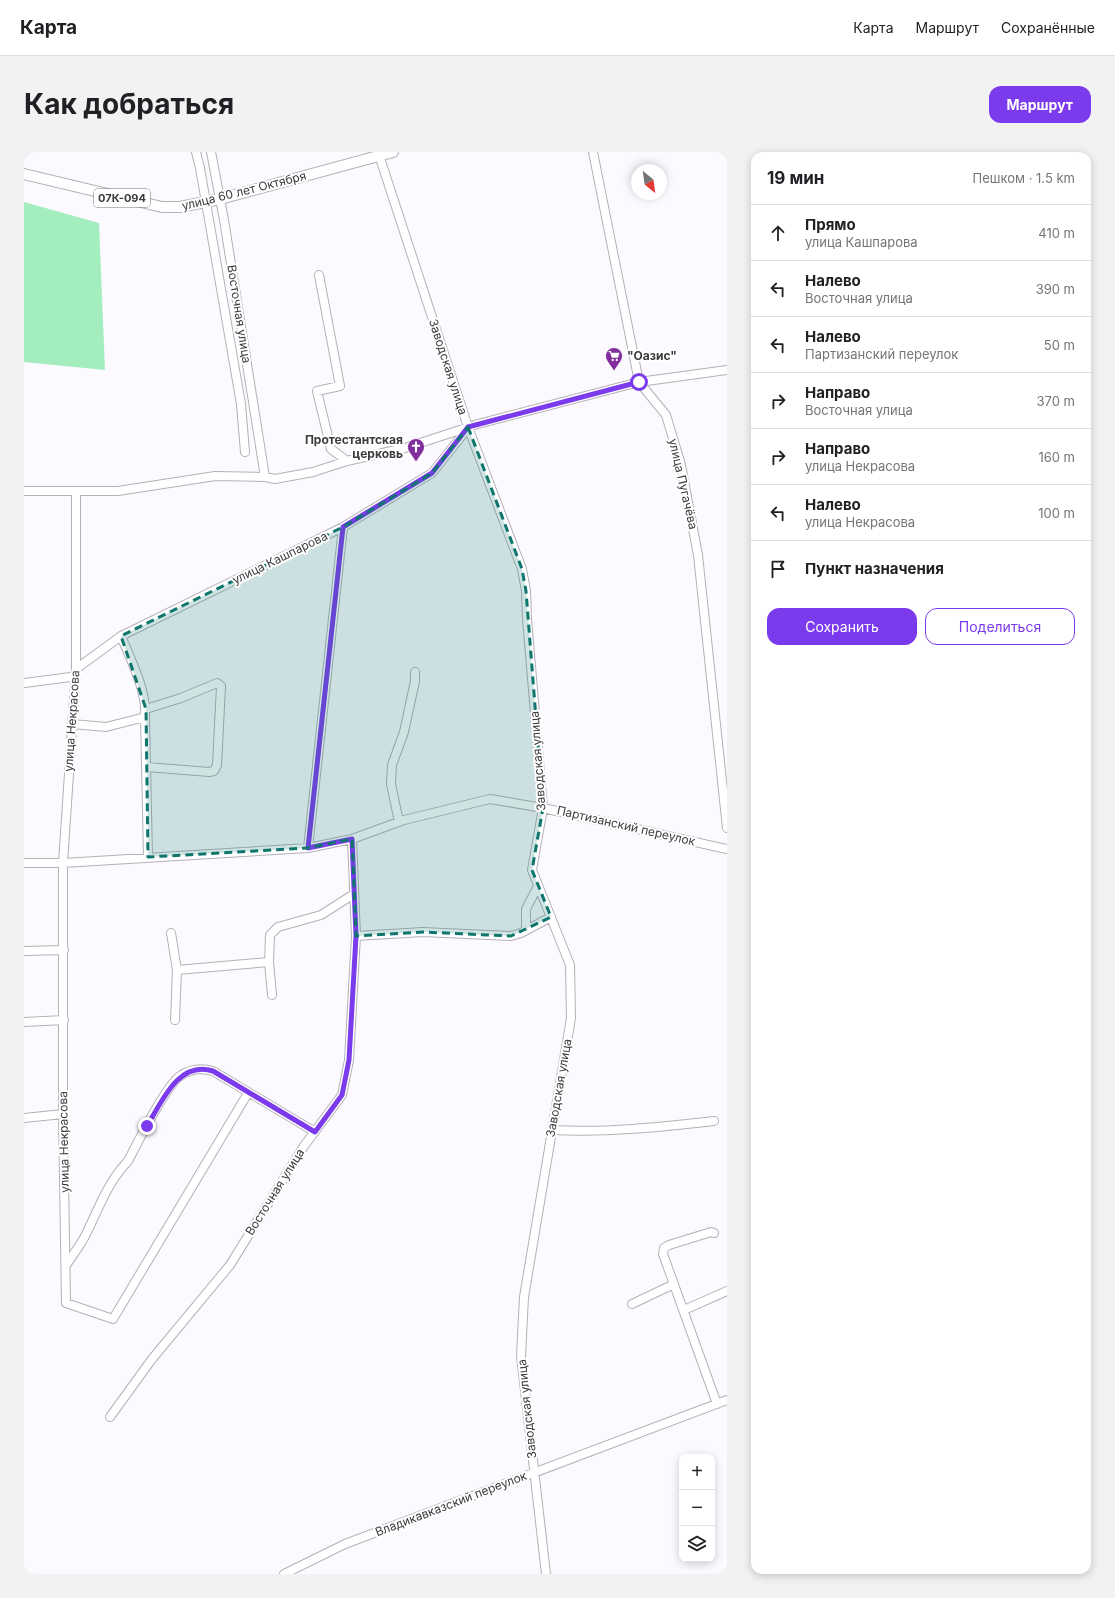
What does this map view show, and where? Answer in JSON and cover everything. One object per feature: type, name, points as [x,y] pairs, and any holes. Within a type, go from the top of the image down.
[{"type":"main road","name":"улица 60 лет Октября","points":[[24,174],[162,207],[180,207],[206,202],[379,154],[393,152]]},
{"type":"street","name":"Восточная улица","points":[[196,152],[238,389],[245,452]]},
{"type":"street","name":"Восточная улица","points":[[211,152],[220,198],[265,477]]},
{"type":"street","name":"улица Пугачёва","points":[[593,152],[639,382],[666,414],[681,465],[698,555],[727,828]]},
{"type":"street","name":"Заводская улица","points":[[379,154],[468,427],[522,569],[525,584],[543,808],[532,870],[570,965],[571,1018],[524,1297],[521,1356],[533,1472],[546,1574]]},
{"type":"street","points":[[319,275],[340,386],[317,391],[331,449],[347,461]]},
{"type":"street","points":[[24,491],[118,491],[215,476],[265,477],[275,479],[313,472],[347,461],[405,448],[468,427],[639,382],[727,370]]},
{"type":"street","points":[[238,389],[252,395]]},
{"type":"street","name":"улица Кашпарова","points":[[24,683],[71,678],[76,671],[121,636],[343,527],[432,473],[468,427]]},
{"type":"street","name":"улица Некрасова","points":[[76,491],[76,671],[63,863],[63,1114],[67,1264],[66,1303],[113,1319],[248,1093]]},
{"type":"street","points":[[308,848],[343,527]]},
{"type":"street","points":[[121,636],[138,680],[145,713],[148,857]]},
{"type":"street","points":[[399,822],[391,784],[392,765],[404,732],[415,681],[415,672]]},
{"type":"street","points":[[72,724],[106,727],[217,684],[220,686],[217,766],[214,771],[209,772],[147,767]]},
{"type":"street","name":"Партизанский переулок","points":[[24,863],[63,863],[308,848],[352,839],[399,822],[490,799],[543,808],[727,849]]},
{"type":"street","name":"Восточная улица","points":[[110,1417],[152,1359],[230,1265],[304,1146],[342,1095],[349,1060],[356,936],[352,839]]},
{"type":"street","points":[[526,930],[526,909],[538,886]]},
{"type":"street","points":[[272,995],[269,962],[270,935],[278,927],[321,915],[354,894]]},
{"type":"street","points":[[356,936],[423,932],[511,936],[521,933],[551,918]]},
{"type":"street","points":[[171,933],[177,970],[175,1020]]},
{"type":"street","points":[[24,951],[64,950]]},
{"type":"street","points":[[177,970],[269,962]]},
{"type":"street","points":[[24,1022],[64,1020]]},
{"type":"street","points":[[67,1264],[83,1239],[98,1204],[119,1170],[128,1161],[169,1090],[180,1076],[203,1068],[213,1071],[315,1132]]},
{"type":"street","points":[[24,1118],[63,1114]]},
{"type":"street","points":[[552,1130],[577,1132],[635,1129],[714,1121]]},
{"type":"street","points":[[714,1233],[711,1232],[664,1248],[663,1254],[717,1404]]},
{"type":"street","points":[[632,1304],[674,1284]]},
{"type":"street","points":[[684,1310],[727,1291]]},
{"type":"street","name":"Владикавказский переулок","points":[[287,1573],[345,1544],[727,1400]]},
{"type":"highlighted area","points":[[468,427],[522,569],[526,591],[543,808],[532,870],[551,917],[511,936],[423,932],[356,936],[352,839],[308,848],[148,857],[146,709],[121,636],[343,527],[432,473]]},
{"type":"green space","points":[[24,202],[99,223],[105,370],[24,362]]},
{"type":"place","name":"\"Оазис\"","points":[[614,371]]},
{"type":"place","name":"Протестантская церковь","points":[[416,462]]},
{"type":"route","points":[[147,1126],[169,1090],[180,1076],[203,1068],[213,1071],[315,1132],[342,1095],[349,1060],[356,936],[352,839],[308,848],[343,527],[432,473],[468,427],[639,382]]}]
